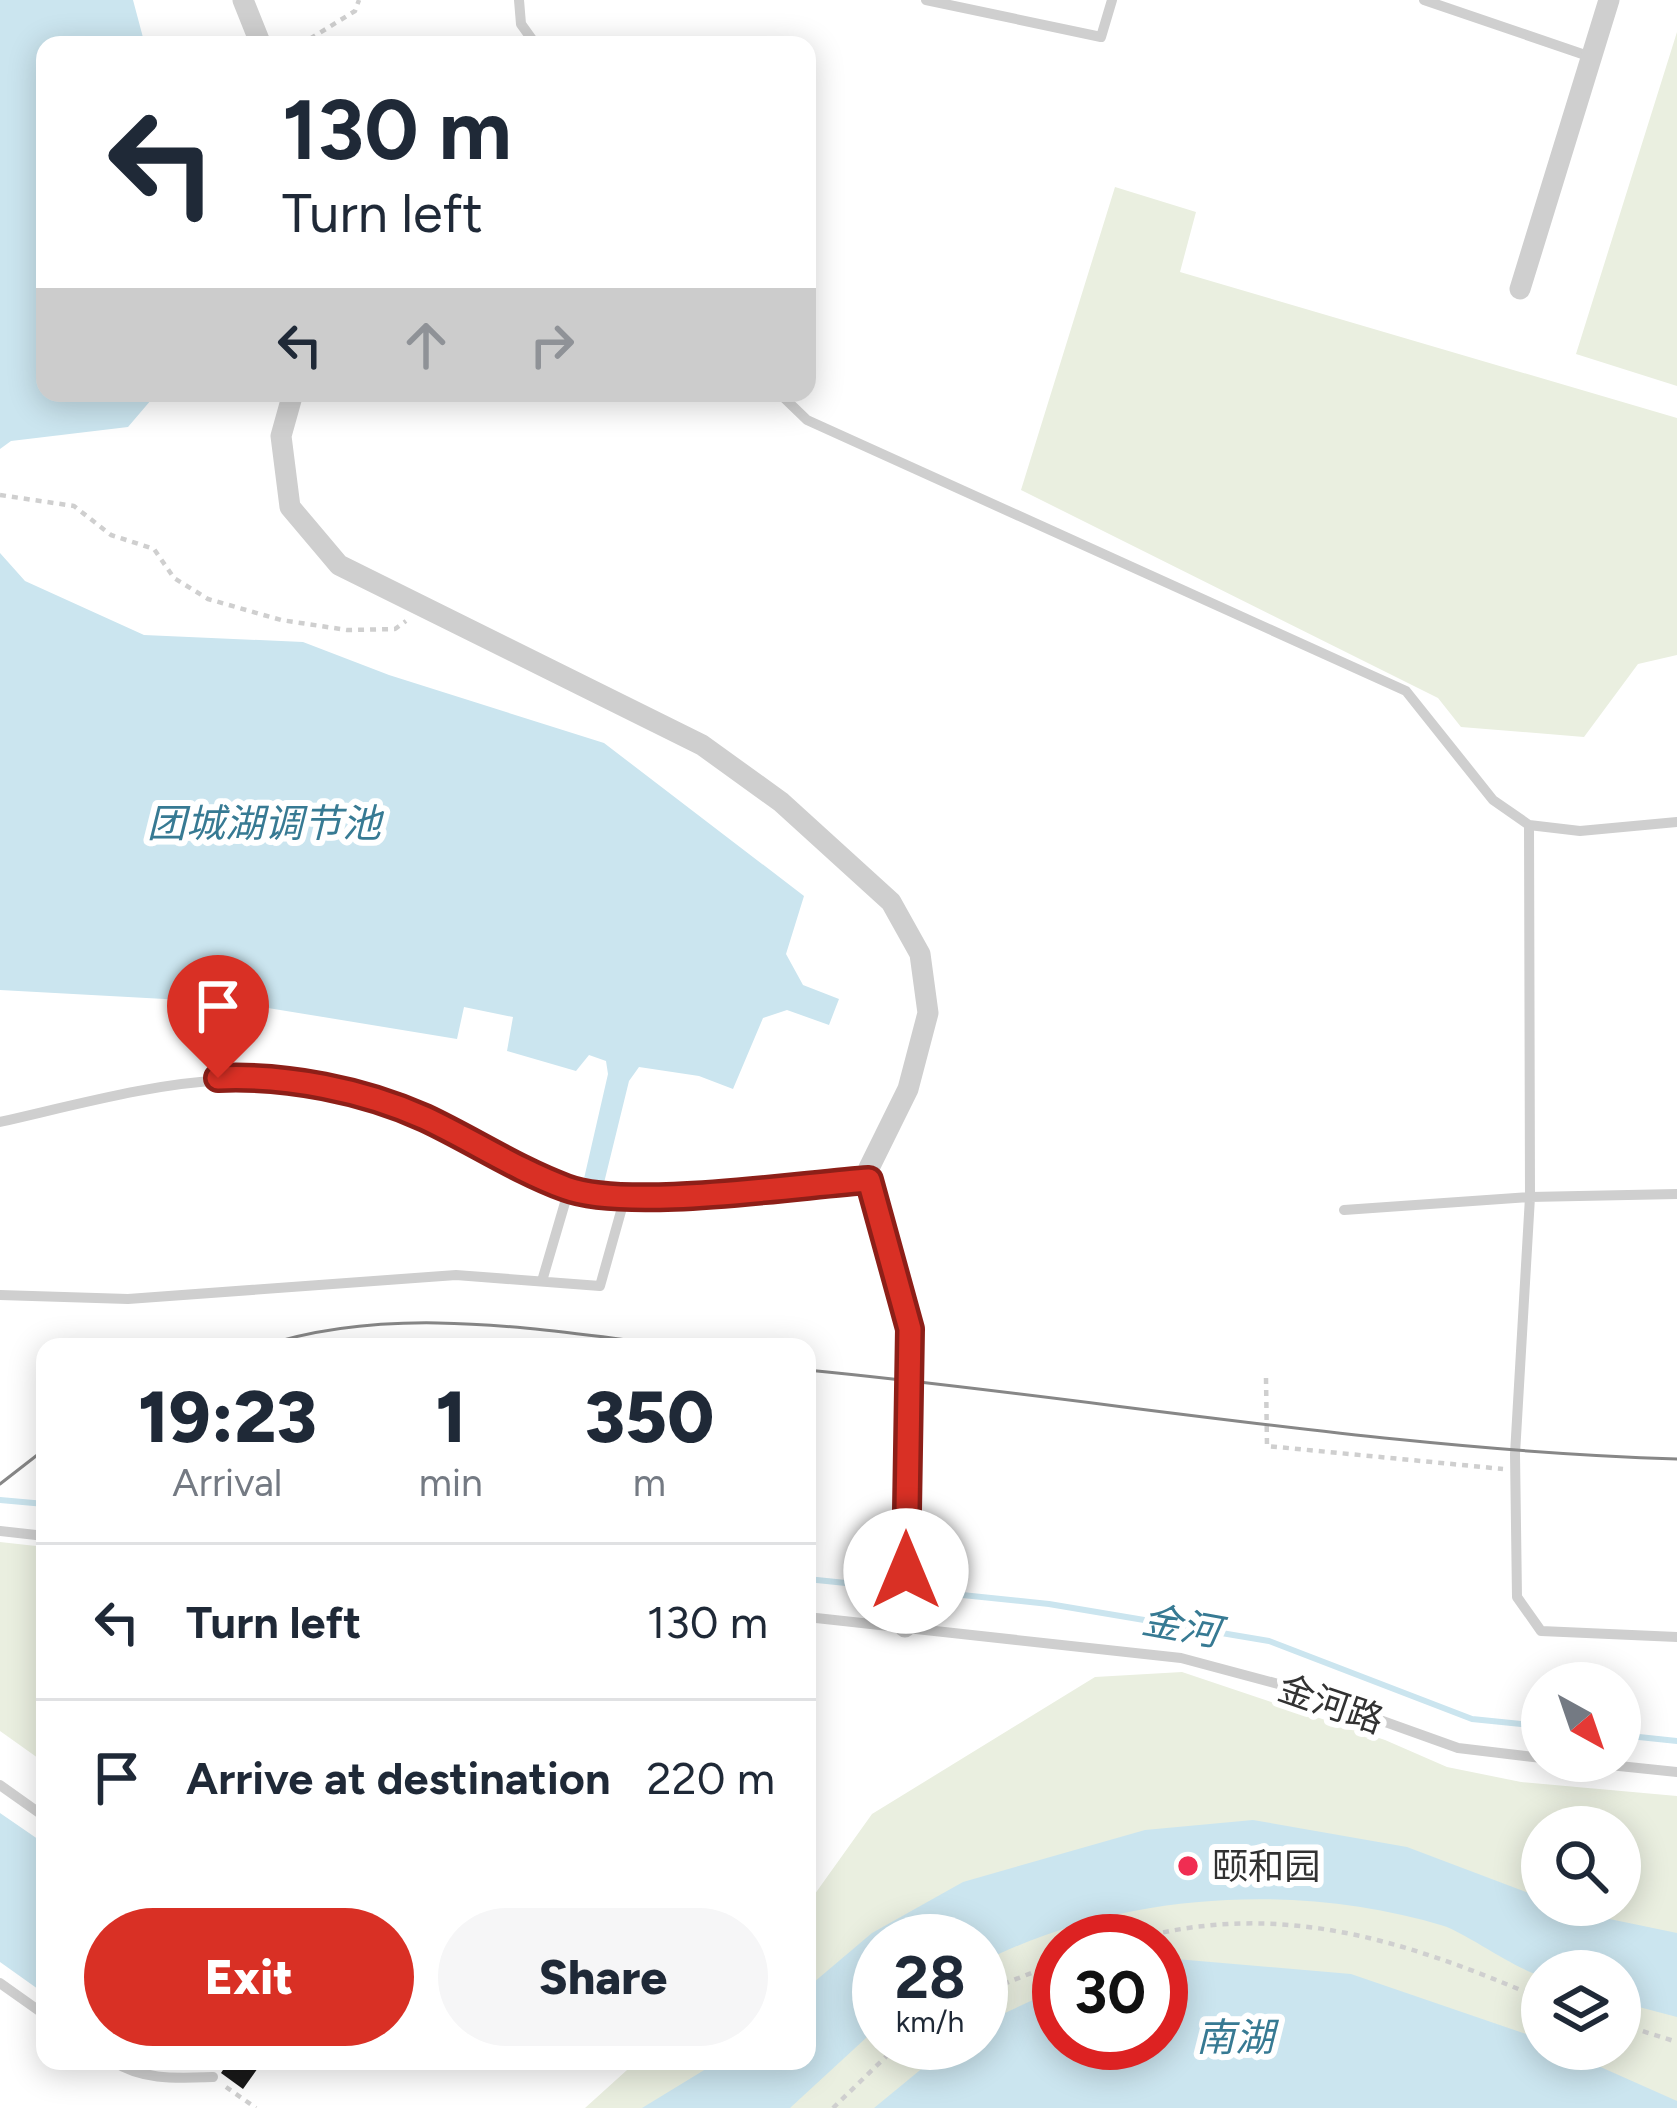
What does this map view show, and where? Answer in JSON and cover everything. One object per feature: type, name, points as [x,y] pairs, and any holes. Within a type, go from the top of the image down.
[{"type":"street","points":[[243,0],[257,36]]},
{"type":"street","points":[[1520,289],[1609,0]]},
{"type":"street","points":[[290,402],[281,436],[290,507],[339,565],[702,745],[782,802],[891,902],[920,954],[928,1013],[908,1089],[869,1168],[910,1329],[905,1618]]},
{"type":"lane","points":[[519,0],[521,24],[530,36]]},
{"type":"lane","points":[[926,0],[1101,38],[1112,0]]},
{"type":"lane","points":[[1424,0],[1591,57]]},
{"type":"lane","points":[[788,402],[807,420],[1406,691],[1493,800],[1529,825],[1580,831],[1677,822]]},
{"type":"lane","points":[[1529,825],[1529,1197],[1515,1471],[1517,1597],[1541,1631],[1677,1637]]},
{"type":"lane","points":[[0,1122],[188,1080],[249,1077],[340,1090],[421,1116],[569,1189],[626,1197],[869,1180]]},
{"type":"lane","points":[[542,1281],[569,1189]]},
{"type":"lane","points":[[1344,1210],[1529,1197],[1677,1194]]},
{"type":"lane","points":[[0,1295],[128,1299],[456,1275],[600,1286],[626,1197]]},
{"type":"lane","points":[[0,1531],[36,1535]]},
{"type":"lane","name":"金河路","points":[[816,1617],[905,1618],[1181,1658],[1282,1685],[1458,1748],[1521,1756]]},
{"type":"lane","points":[[1641,1768],[1677,1772]]},
{"type":"lane","points":[[0,1785],[36,1810]]},
{"type":"lane","points":[[0,1984],[36,2009]]},
{"type":"lane","points":[[126,2070],[165,2078],[213,2078]]},
{"type":"path","points":[[315,36],[355,11],[359,0]]},
{"type":"path","points":[[0,495],[74,506],[111,535],[154,549],[174,578],[208,599],[281,620],[347,630],[395,629],[424,606]]},
{"type":"path","points":[[1267,1378],[1268,1446],[1515,1471]]},
{"type":"path","points":[[1188,1927],[1294,1923],[1429,1951],[1521,1990]]},
{"type":"path","points":[[1641,2031],[1677,2042]]},
{"type":"path","points":[[833,2108],[872,2070]]},
{"type":"path","points":[[213,2078],[256,2108]]},
{"type":"shaded area","points":[[1677,32],[1677,386],[1576,354]]},
{"type":"shaded area","points":[[1115,187],[1196,212],[1180,272],[1677,418],[1677,655],[1638,664],[1584,737],[1461,727],[1438,698],[1021,490]]},
{"type":"shaded area","points":[[0,1542],[36,1546],[36,1757],[0,1731]]},
{"type":"shaded area","name":"颐和园","points":[[1182,1672],[1385,1740],[1447,1767],[1521,1782],[1677,1796],[1677,2108],[585,2108],[627,2070],[816,2070],[816,1892],[872,1814],[1095,1677]]},
{"type":"water","points":[[0,0],[133,0],[143,36],[36,36],[36,402],[149,402],[128,427],[11,441],[0,449]]},
{"type":"water","name":"团城湖调节池","points":[[0,553],[25,581],[144,635],[303,642],[389,675],[604,743],[804,896],[786,954],[803,985],[839,999],[829,1025],[787,1010],[763,1018],[733,1089],[699,1076],[639,1067],[629,1081],[603,1187],[583,1183],[608,1074],[606,1061],[589,1055],[576,1071],[507,1051],[513,1017],[464,1007],[457,1039],[238,1003],[0,990]]},
{"type":"water","points":[[0,1813],[36,1838],[36,1988],[0,1962]]},
{"type":"water","points":[[1253,1820],[1407,1847],[1521,1890],[1521,1926],[1641,1926],[1677,1933],[1677,2017],[1641,2008],[1641,1950],[1521,1950],[1521,1967],[1444,1926],[1329,1903],[1208,1901],[1122,1914],[1032,1914],[1032,1940],[1008,1951],[1008,1914],[906,1914],[963,1882],[1145,1830]]},
{"type":"water","points":[[852,1950],[852,2051],[790,2108],[642,2108],[704,2070],[816,2070],[816,1980]]},
{"type":"water","name":"南湖","points":[[1188,1960],[1351,1974],[1521,2032],[1521,2070],[1607,2070],[1677,2101],[1677,2108],[874,2108],[920,2070],[1008,2070],[1008,2012],[1032,2000],[1032,2070],[1188,2070]]},
{"type":"building","points":[[223,2070],[257,2070],[243,2089]]},
{"type":"waterway","name":"金河","points":[[0,1500],[36,1503]]},
{"type":"waterway","name":"金河","points":[[816,1580],[1049,1604],[1269,1641],[1472,1719],[1521,1724]]},
{"type":"waterway","name":"金河","points":[[1641,1737],[1677,1741]]},
{"type":"tram line","points":[[293,1338],[365,1325],[419,1323],[611,1338]]},
{"type":"tram line","points":[[816,1371],[1350,1434],[1677,1459]]},
{"type":"tram line","points":[[0,1484],[36,1456]]},
{"type":"place","name":"颐和园","points":[[1188,1866]]},
{"type":"route","points":[[218,1078],[249,1077],[340,1090],[421,1116],[569,1189],[626,1197],[869,1180],[910,1329],[906,1571]]}]
